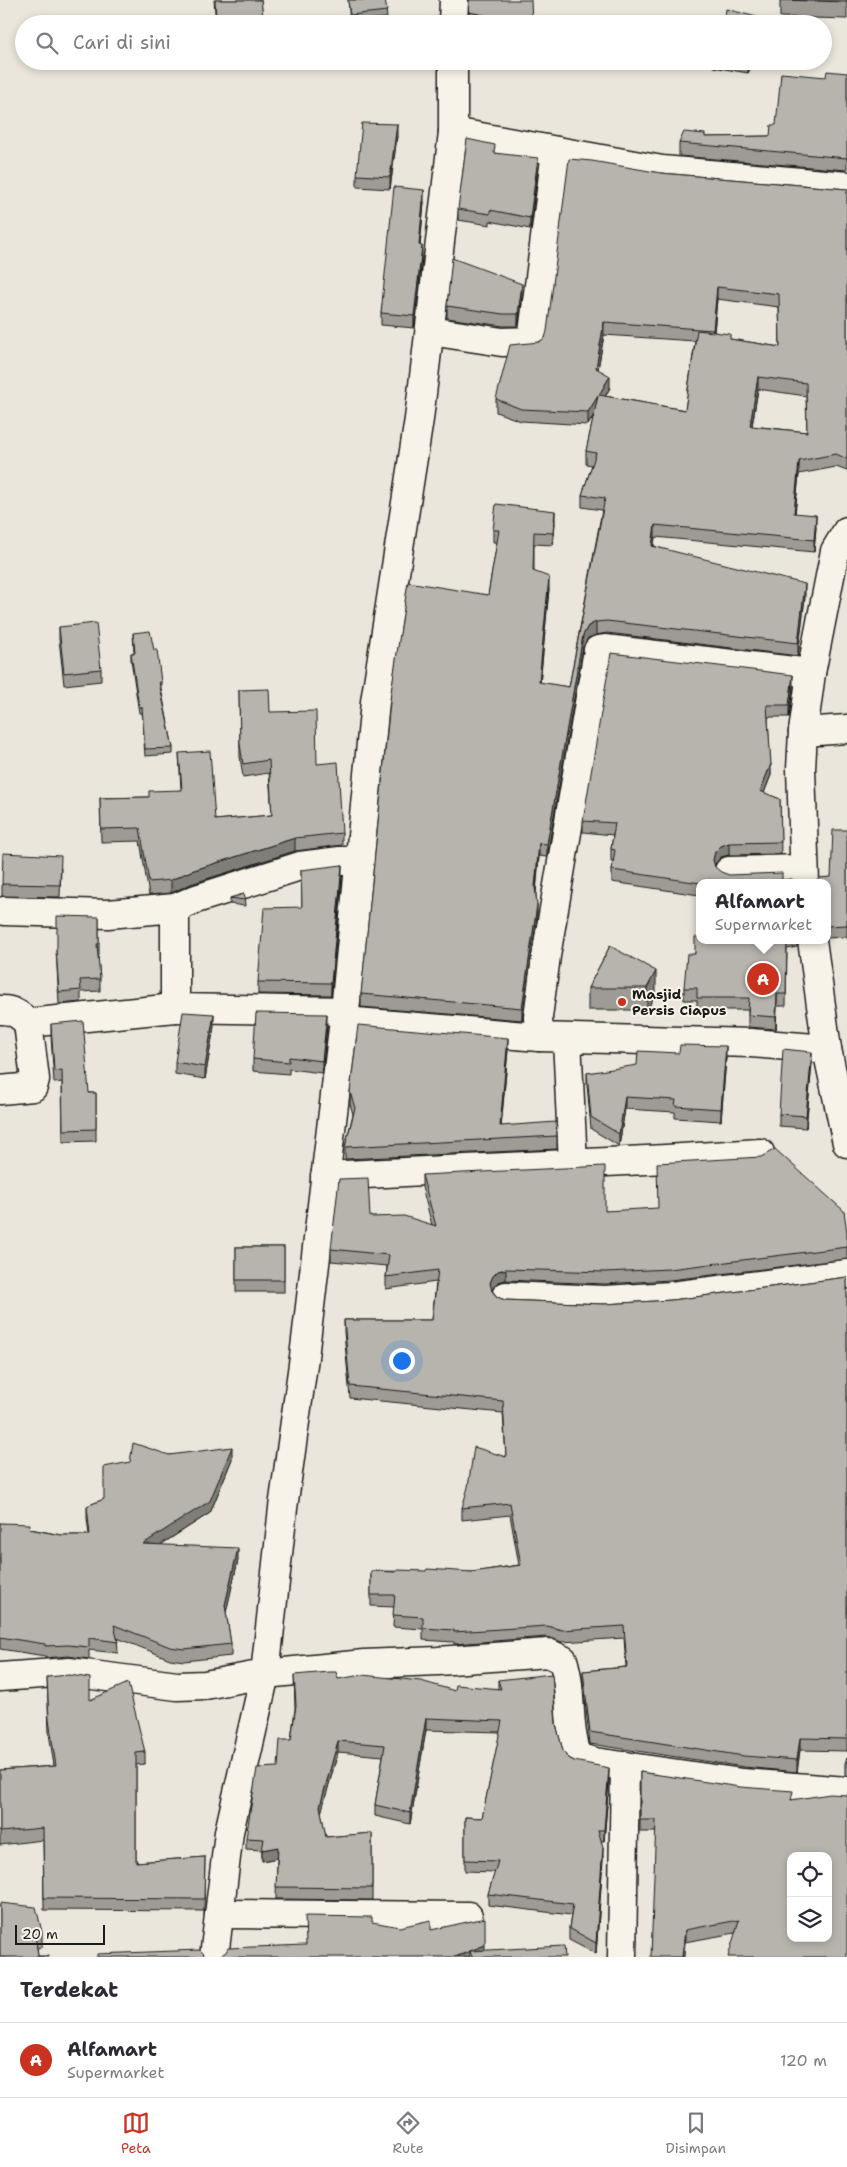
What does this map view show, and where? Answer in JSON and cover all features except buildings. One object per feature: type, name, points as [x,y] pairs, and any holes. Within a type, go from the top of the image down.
[{"type":"street","points":[[453,15],[454,0]]},
{"type":"street","points":[[214,1957],[229,1832],[265,1674],[283,1508],[304,1357],[344,1016],[375,702],[419,418],[430,331],[453,132],[453,70]]},
{"type":"street","points":[[453,132],[662,170],[847,186]]},
{"type":"street","points":[[430,331],[502,342],[532,340],[556,151]]},
{"type":"street","points":[[729,870],[804,876],[801,768],[803,732],[811,672],[835,550],[847,531]]},
{"type":"street","points":[[539,1036],[538,1016],[546,956],[598,650],[605,648],[811,672]]},
{"type":"street","points":[[803,732],[847,729]]},
{"type":"street","points":[[4,910],[108,914],[175,908],[196,898],[300,866],[340,860],[360,860]]},
{"type":"street","points":[[175,908],[175,1008]]},
{"type":"street","points":[[813,944],[827,1048],[847,1143]]},
{"type":"street","points":[[28,1023],[175,1008],[344,1016],[567,1038],[674,1040],[827,1048]]},
{"type":"street","points":[[0,1010],[19,1014],[28,1023],[35,1078],[33,1086],[0,1090]]},
{"type":"street","points":[[567,1038],[573,1164]]},
{"type":"street","points":[[325,1176],[573,1164],[760,1152]]},
{"type":"street","points":[[506,1296],[605,1300],[662,1296],[847,1274]]},
{"type":"street","points":[[0,1677],[69,1672],[177,1686],[205,1686],[265,1674],[364,1664],[438,1662],[548,1653],[563,1660],[567,1672],[573,1744],[578,1757],[595,1762],[742,1784],[847,1791]]},
{"type":"street","points":[[622,1957],[625,1766]]},
{"type":"street","points":[[219,1914],[468,1916]]},
{"type":"place","name":"Alfamart","points":[[763,979]]},
{"type":"place","name":"Masjid Persis Ciapus","points":[[622,1002]]}]
